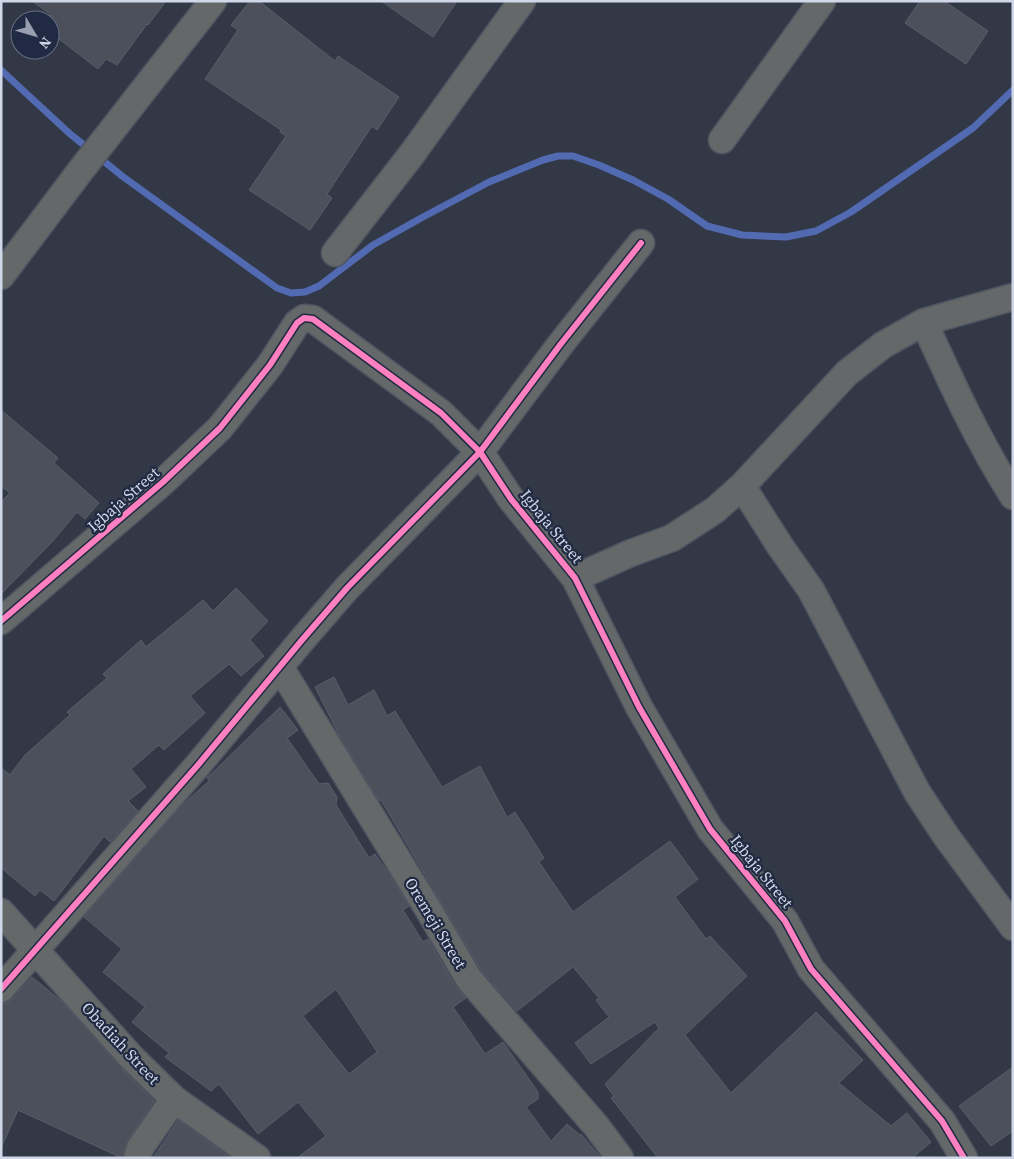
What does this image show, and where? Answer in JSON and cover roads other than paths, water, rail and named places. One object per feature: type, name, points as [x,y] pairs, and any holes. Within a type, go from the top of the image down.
[{"type":"street","points":[[1,276],[213,1]]},
{"type":"street","points":[[722,140],[822,1]]},
{"type":"street","points":[[335,253],[412,154],[517,3]]},
{"type":"street","points":[[1,989],[192,772],[347,588],[480,452],[560,345],[641,243]]},
{"type":"street","points":[[575,578],[631,553],[672,538],[715,510],[742,486],[847,374],[883,345],[924,322],[1013,297]]},
{"type":"street","name":"Igbaja Street","points":[[1,621],[164,482],[220,428],[270,365],[297,323],[304,318],[313,319],[442,413],[480,452],[511,499],[575,578],[639,707],[710,829],[785,921],[812,969],[942,1121],[964,1158]]},
{"type":"street","points":[[924,322],[957,396],[1013,496]]},
{"type":"street","points":[[742,486],[780,546],[811,590],[917,792],[946,836],[1013,927]]},
{"type":"street","name":"Oremeji Street","points":[[280,667],[424,901],[469,979],[597,1127],[620,1158]]},
{"type":"street","name":"Obadiah Street","points":[[1,912],[132,1058],[174,1099],[257,1158]]},
{"type":"street","points":[[137,1158],[140,1148],[174,1099]]},
{"type":"waterway","points":[[1,70],[69,133],[122,176],[277,288],[291,293],[305,292],[319,286],[373,245],[489,182],[543,160],[558,156],[573,156],[633,180],[668,199],[707,226],[742,235],[786,237],[816,231],[851,212],[973,128],[1013,90]]}]
